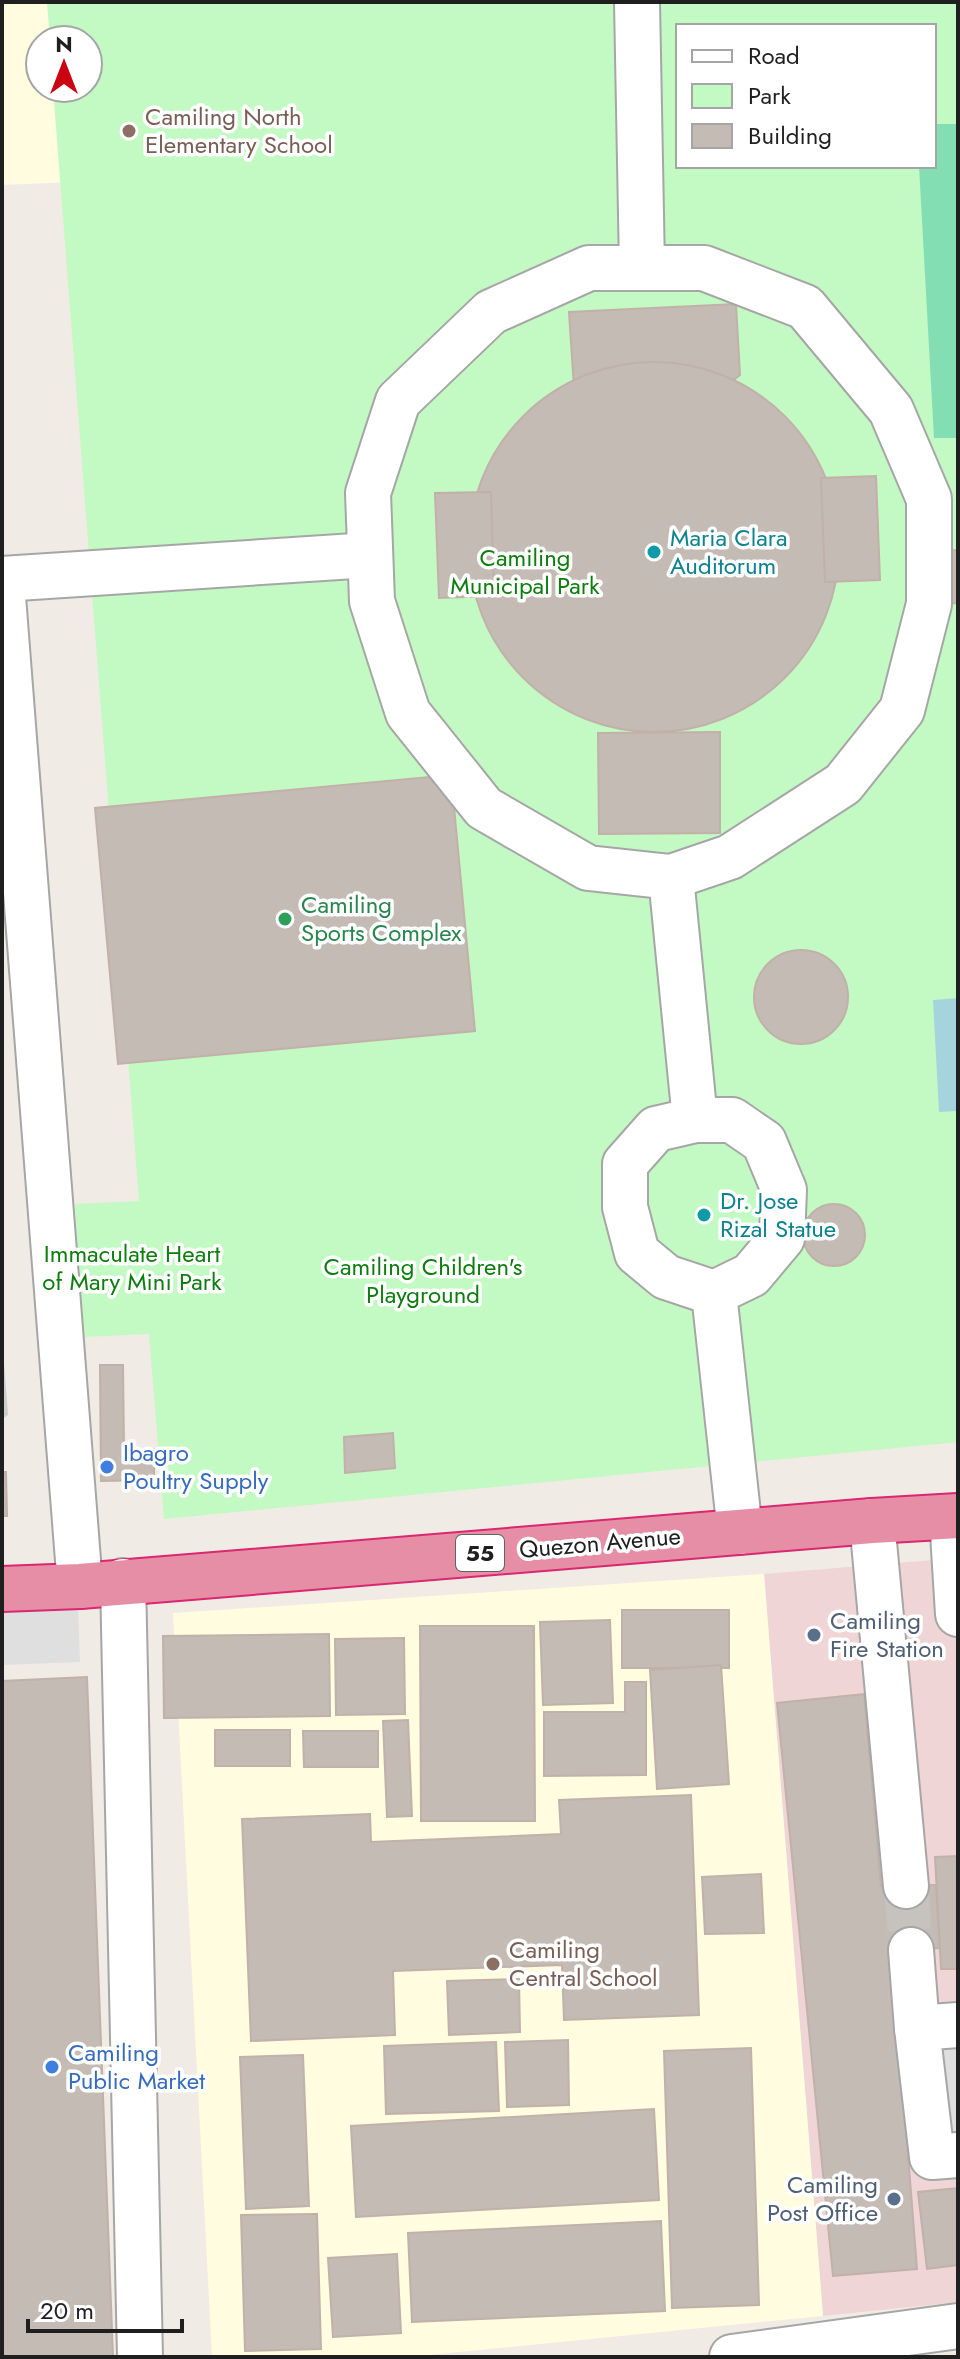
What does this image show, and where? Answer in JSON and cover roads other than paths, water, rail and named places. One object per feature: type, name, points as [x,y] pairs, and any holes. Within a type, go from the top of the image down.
[{"type":"highway","name":"Quezon Avenue","points":[[2,1589],[80,1586],[872,1521],[955,1517]]},
{"type":"street","points":[[637,2],[642,268]]},
{"type":"street","points":[[589,268],[704,268],[805,307],[891,410],[943,537],[902,710],[843,784],[730,857],[671,877],[588,868],[484,808],[408,713],[372,601],[368,493],[398,401],[491,312],[589,268]]},
{"type":"street","points":[[80,1586],[2,581],[370,555]]},
{"type":"street","points":[[671,877],[695,1120]]},
{"type":"street","points":[[695,1120],[732,1120],[764,1142],[784,1190],[782,1238],[751,1275],[714,1293],[666,1277],[637,1253],[625,1207],[625,1164],[656,1129],[695,1120]]},
{"type":"street","points":[[714,1293],[740,1532]]},
{"type":"street","points":[[955,1517],[958,1614]]},
{"type":"street","points":[[872,1521],[906,1886]]},
{"type":"street","points":[[123,1581],[140,2357]]},
{"type":"street","points":[[911,1950],[938,2027],[932,2157],[958,2155]]},
{"type":"street","points":[[732,2357],[958,2326]]},
{"type":"water","points":[[958,998],[958,1111],[939,1112],[933,1000]]},
{"type":"tunnel","points":[[906,1886],[911,1950]]},
{"type":"place","name":"Camiling North Elementary School","points":[[129,131]]},
{"type":"place","name":"Maria Clara Auditorum","points":[[654,552]]},
{"type":"place","name":"Camiling Sports Complex","points":[[285,919]]},
{"type":"place","name":"Dr. Jose Rizal Statue","points":[[704,1215]]},
{"type":"place","name":"Ibagro Poultry Supply","points":[[107,1467]]},
{"type":"place","name":"Camiling Fire Station","points":[[814,1635]]},
{"type":"place","name":"Camiling Central School","points":[[493,1964]]},
{"type":"place","name":"Camiling Public Market","points":[[52,2067]]},
{"type":"place","name":"Camiling Post Office","points":[[894,2199]]},
{"type":"park label","name":"Camiling Municipal Park","points":[[525,572]]},
{"type":"park label","name":"Immaculate Heart of Mary Mini Park","points":[[132,1268]]},
{"type":"park label","name":"Camiling Children's Playground","points":[[423,1281]]}]
